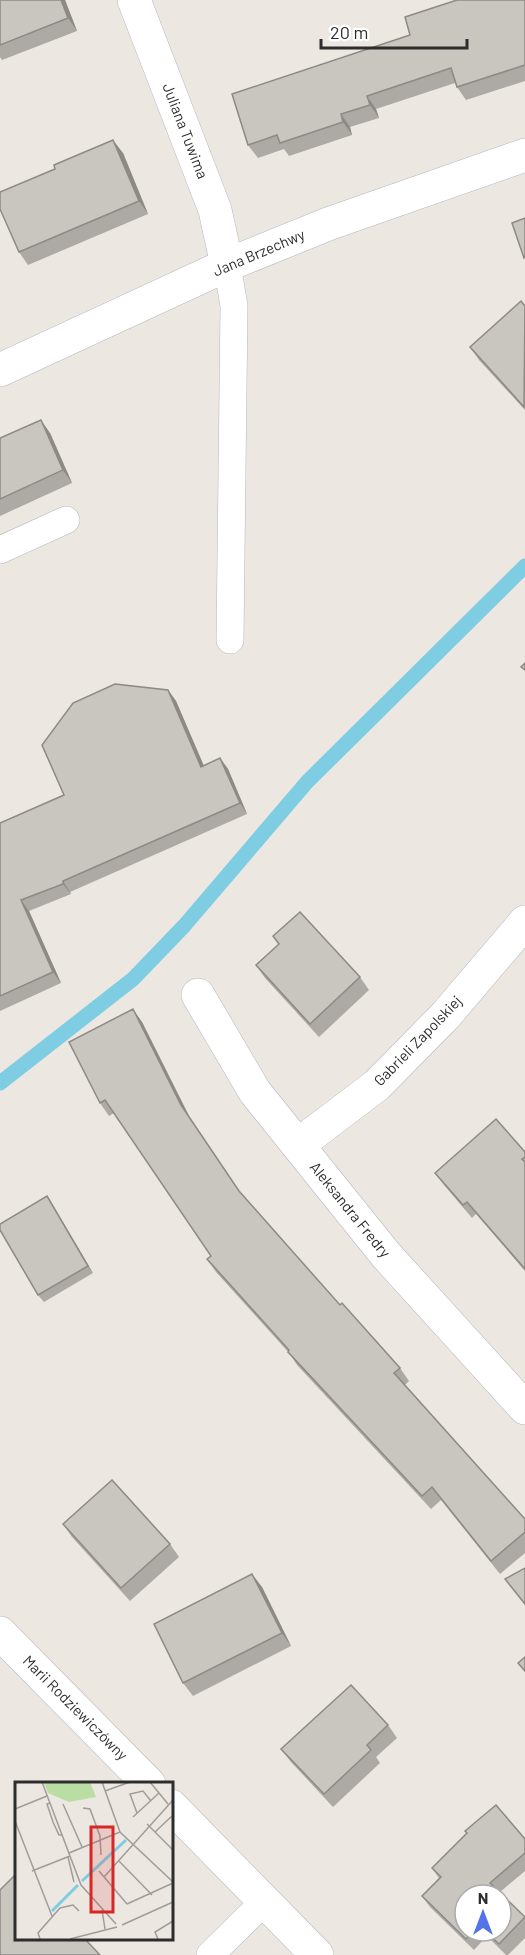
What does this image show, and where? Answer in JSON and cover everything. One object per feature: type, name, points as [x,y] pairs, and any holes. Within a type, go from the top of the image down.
[{"type":"street","name":"Juliana Tuwima","points":[[134,0],[215,210],[227,265]]},
{"type":"street","name":"Jana Brzechwy","points":[[0,370],[227,265],[328,224],[525,155]]},
{"type":"street","name":"Gabrieli Zapolskiej","points":[[298,1145],[377,1085],[445,1016],[525,922]]},
{"type":"street","name":"Aleksandra Fredry","points":[[198,995],[255,1092],[386,1256],[525,1408]]},
{"type":"street","name":"Marii Rodziewiczówny","points":[[0,1633],[147,1782]]},
{"type":"street","points":[[172,1807],[316,1952]]},
{"type":"lane","points":[[227,265],[234,306],[230,640]]},
{"type":"lane","points":[[0,550],[66,520]]},
{"type":"lane","points":[[210,1955],[265,1901]]},
{"type":"building","points":[[0,0],[61,0],[68,18],[0,45]]},
{"type":"building","points":[[457,0],[525,0],[525,65],[457,87],[451,68],[367,96],[370,105],[341,114],[343,122],[280,143],[277,135],[248,145],[232,94],[410,35],[405,17]]},
{"type":"building","points":[[113,140],[139,201],[19,252],[0,209],[0,192],[55,169],[54,165]]},
{"type":"building","points":[[525,218],[525,257],[524,258],[512,223]]},
{"type":"building","points":[[521,301],[525,306],[524,407],[470,347]]},
{"type":"building","points":[[41,420],[63,470],[0,499],[0,438]]},
{"type":"building","points":[[115,684],[168,690],[201,767],[220,758],[240,803],[63,881],[63,884],[21,900],[53,972],[0,996],[0,823],[64,795],[42,745],[73,703]]},
{"type":"building","points":[[300,912],[360,977],[310,1024],[256,965],[279,944],[273,936]]},
{"type":"building","points":[[133,1009],[181,1105],[239,1191],[340,1305],[342,1303],[400,1368],[394,1373],[525,1519],[525,1532],[491,1561],[432,1487],[422,1496],[288,1352],[289,1350],[207,1259],[211,1256],[105,1100],[100,1103],[69,1042]]},
{"type":"building","points":[[496,1119],[525,1152],[525,1157],[522,1159],[525,1162],[525,1269],[467,1202],[463,1205],[435,1173]]},
{"type":"building","points":[[47,1196],[88,1266],[38,1295],[0,1230],[0,1224]]},
{"type":"building","points":[[112,1480],[170,1544],[121,1588],[63,1524]]},
{"type":"building","points":[[525,1568],[525,1604],[505,1579]]},
{"type":"building","points":[[252,1574],[282,1633],[183,1683],[154,1624]]},
{"type":"building","points":[[525,1657],[525,1671],[518,1663]]},
{"type":"building","points":[[351,1685],[388,1725],[367,1745],[371,1750],[324,1794],[281,1749]]},
{"type":"building","points":[[496,1805],[525,1839],[525,1853],[490,1883],[453,1883],[453,1926],[422,1896],[441,1877],[432,1868],[467,1833],[465,1831]]},
{"type":"building","points":[[15,1875],[15,1940],[86,1940],[100,1955],[0,1955],[0,1890]]},
{"type":"building","points":[[513,1905],[525,1917],[513,1929]]},
{"type":"waterway","points":[[0,1083],[133,979],[184,926],[307,782],[525,566]]}]
